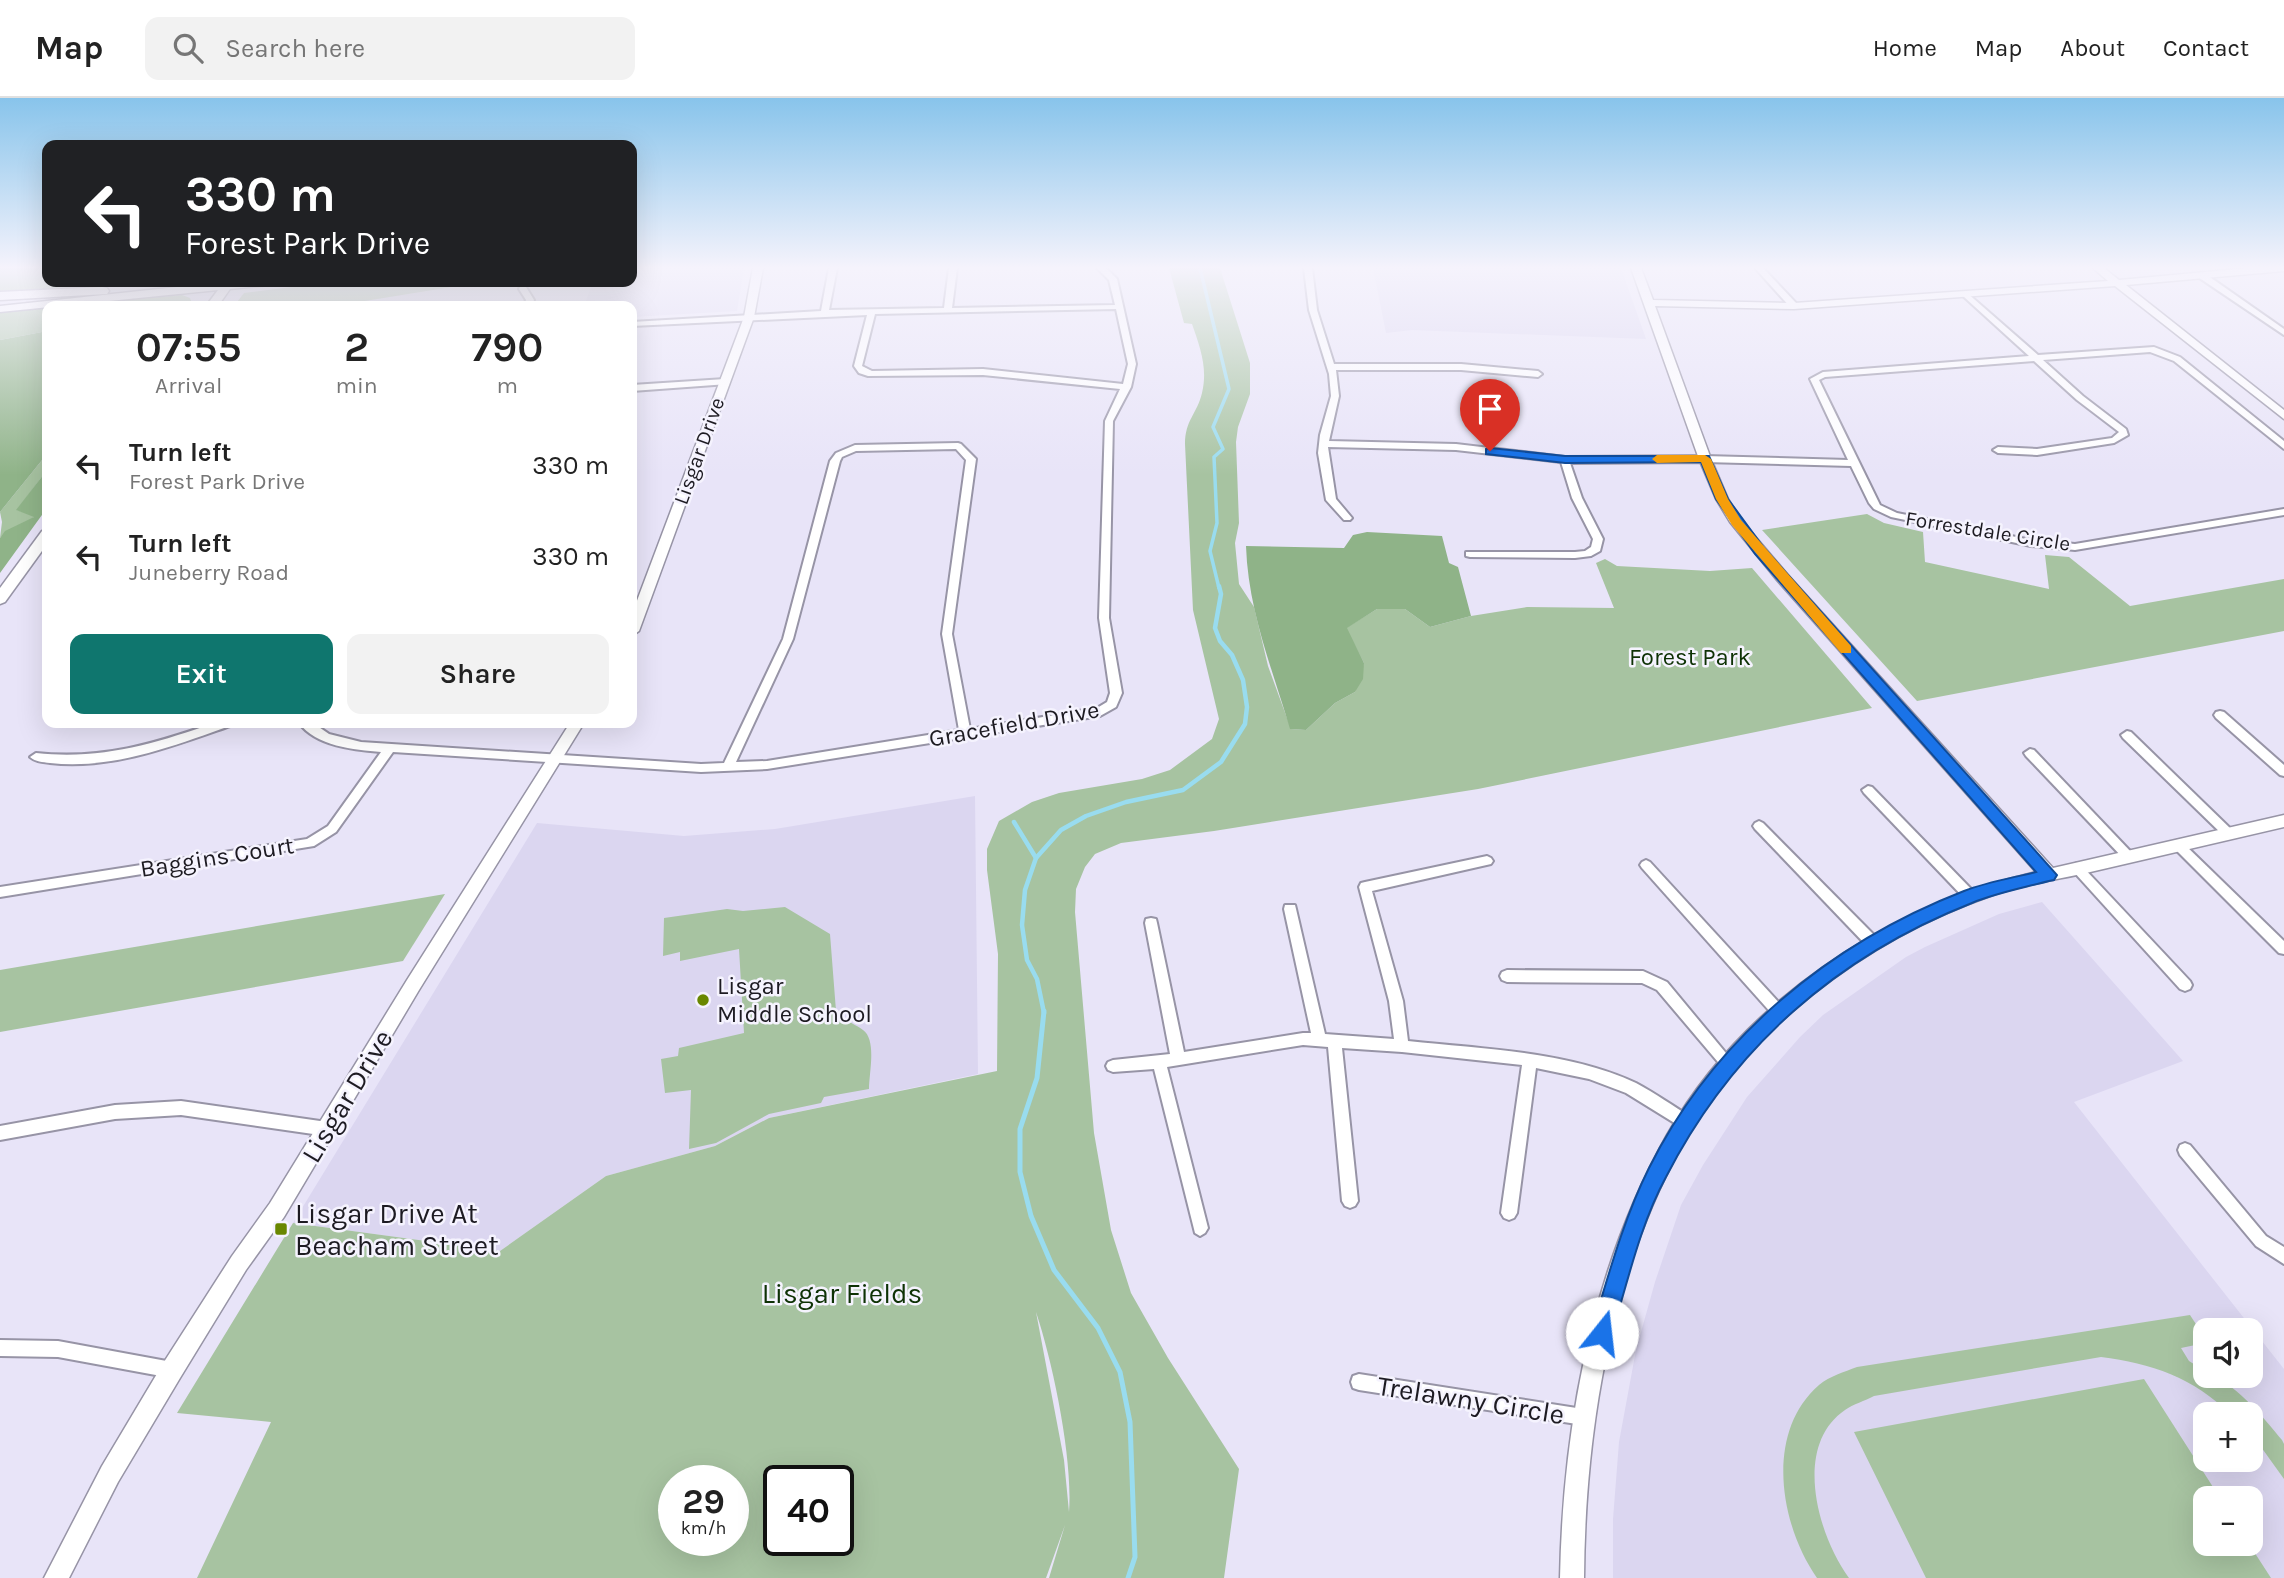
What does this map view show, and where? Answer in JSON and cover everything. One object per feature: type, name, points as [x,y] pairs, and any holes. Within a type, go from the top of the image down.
[{"type":"main road","points":[[0,599],[42,541]]},
{"type":"street","name":"Lisgar Drive","points":[[637,618],[742,337]]},
{"type":"street","points":[[866,337],[858,366],[862,371],[871,374],[983,372],[1126,387]]},
{"type":"street","name":"Gracefield Drive","points":[[314,728],[335,740],[390,748],[727,768],[767,765],[1100,712],[1114,699],[1115,684],[1104,618],[1109,421],[1126,387],[1132,364],[1126,337]]},
{"type":"street","points":[[1322,337],[1332,367],[1335,396],[1324,444],[1331,500],[1347,518]]},
{"type":"street","points":[[1661,337],[1722,499],[1752,543],[2049,875]]},
{"type":"street","points":[[1998,450],[2037,452],[2114,440],[2123,435],[2123,431],[2080,398],[2014,337]]},
{"type":"street","points":[[2185,337],[2284,416]]},
{"type":"street","name":"Forrestdale Circle","points":[[2284,446],[2177,359],[2161,351],[2141,349],[2039,360],[1816,377],[1815,383],[1872,501],[1877,507],[1894,515],[2053,545],[2100,544],[2284,512]]},
{"type":"street","points":[[1332,367],[1461,367],[1538,374]]},
{"type":"street","points":[[637,388],[725,382]]},
{"type":"street","points":[[1324,444],[1456,447],[1565,460],[1705,459],[1853,463]]},
{"type":"street","points":[[727,768],[788,639],[835,461],[839,455],[855,448],[958,446],[971,459],[947,634],[965,734]]},
{"type":"street","points":[[1470,554],[1575,555],[1587,554],[1596,549],[1598,539],[1577,498],[1565,460]]},
{"type":"street","points":[[2220,715],[2284,772]]},
{"type":"street","points":[[36,757],[76,761],[128,754],[210,728]]},
{"type":"street","name":"Lisgar Drive","points":[[56,1578],[104,1485],[172,1370],[327,1129],[573,728]]},
{"type":"street","points":[[2127,734],[2229,834]]},
{"type":"street","name":"Baggins Court","points":[[0,892],[310,843],[332,829],[390,748]]},
{"type":"street","points":[[2030,752],[2128,856]]},
{"type":"street","points":[[1868,790],[1970,896]]},
{"type":"street","name":"Trelawny Circle","points":[[1572,1578],[1574,1493],[1583,1418],[1598,1347],[1629,1243],[1652,1184],[1686,1122],[1728,1064],[1778,1011],[1814,981],[1872,942],[1928,913],[1970,896],[2049,875],[2282,823]]},
{"type":"street","points":[[1759,826],[1872,942]]},
{"type":"street","points":[[2178,845],[2284,949]]},
{"type":"street","points":[[1402,1046],[1396,1001],[1365,887],[1487,861]]},
{"type":"street","points":[[1646,865],[1778,1011]]},
{"type":"street","points":[[2077,868],[2185,985]]},
{"type":"street","points":[[1290,909],[1326,1040],[1350,1201]]},
{"type":"street","points":[[1151,923],[1178,1059]]},
{"type":"street","points":[[1507,976],[1643,977],[1654,980],[1728,1064]]},
{"type":"street","points":[[1113,1066],[1159,1062],[1303,1039],[1402,1046],[1530,1060],[1589,1073],[1631,1088],[1686,1122]]},
{"type":"street","points":[[1509,1213],[1530,1060]]},
{"type":"street","points":[[1159,1062],[1200,1228]]},
{"type":"street","points":[[0,1133],[115,1112],[181,1108],[327,1129]]},
{"type":"street","points":[[2185,1150],[2261,1241],[2284,1256]]},
{"type":"street","points":[[0,1348],[58,1349],[172,1370]]},
{"type":"street","name":"Trelawny Circle","points":[[1359,1382],[1583,1418]]},
{"type":"shaded area","points":[[1596,337],[1645,337],[1646,339]]},
{"type":"shaded area","name":"Lisgar Middle School","points":[[975,796],[978,1074],[769,1118],[715,1146],[606,1176],[500,1251],[293,1223],[537,823],[684,836],[775,829]]},
{"type":"shaded area","points":[[2042,902],[2183,1061],[2074,1102],[2244,1318],[2193,1318],[2193,1388],[2263,1388],[2263,1342],[2284,1369],[2284,1578],[1613,1578],[1613,1519],[1619,1442],[1636,1350],[1681,1205],[1747,1097],[1800,1037],[1823,1015],[1906,957],[1999,914]]},
{"type":"green space","points":[[42,337],[42,460],[0,512],[0,340]]},
{"type":"green space","name":"Lisgar Fields","points":[[1196,337],[1242,337],[1250,363],[1250,394],[1238,427],[1236,442],[1239,523],[1235,543],[1239,584],[1254,607],[1268,666],[1291,729],[1306,730],[1335,703],[1355,692],[1364,663],[1346,628],[1377,609],[1405,609],[1430,627],[1471,616],[1527,607],[1614,608],[1596,563],[1605,559],[1617,566],[1710,571],[1752,568],[1872,708],[1478,789],[1121,843],[1095,854],[1085,867],[1076,889],[1075,912],[1094,1133],[1111,1230],[1131,1293],[1168,1358],[1239,1469],[1224,1578],[1049,1578],[1065,1525],[1046,1578],[197,1578],[271,1422],[177,1413],[293,1223],[500,1251],[606,1176],[715,1146],[769,1118],[997,1071],[998,954],[987,870],[987,849],[999,821],[1032,802],[1059,793],[1142,779],[1170,770],[1212,739],[1219,719],[1193,610],[1185,444],[1189,423],[1202,393],[1204,366]],"holes":[[[1036,1312],[1060,1411],[1068,1466],[1069,1512],[1064,1460]]]},
{"type":"green space","points":[[42,460],[42,477],[17,510],[35,516],[0,538],[0,512]]},
{"type":"green space","points":[[42,476],[42,515],[0,573],[0,538],[5,531],[34,517],[16,510]]},
{"type":"green space","points":[[1867,514],[1884,523],[1923,532],[1925,562],[2049,589],[2045,555],[2069,557],[2130,606],[2284,579],[2284,631],[1917,701],[1762,530]]},
{"type":"green space","points":[[1367,532],[1442,536],[1449,563],[1458,567],[1471,616],[1430,627],[1405,609],[1377,609],[1347,628],[1364,663],[1363,679],[1355,692],[1335,703],[1306,730],[1290,729],[1256,616],[1246,546],[1344,548],[1353,535]]},
{"type":"green space","points":[[445,894],[403,961],[0,1032],[0,970]]},
{"type":"green space","points":[[785,907],[830,934],[836,1011],[863,1030],[870,1041],[869,1089],[824,1097],[821,1103],[769,1114],[716,1143],[689,1149],[691,1090],[665,1093],[661,1059],[678,1056],[679,1048],[744,1033],[739,949],[680,961],[680,952],[663,956],[664,918],[727,909],[743,911]]},
{"type":"green space","points":[[2190,1315],[2193,1320],[2193,1346],[2181,1348],[2193,1364],[2193,1386],[2154,1368],[2101,1357],[1874,1396],[1845,1410],[1829,1426],[1819,1446],[1815,1492],[1828,1539],[1849,1578],[1817,1578],[1794,1532],[1787,1506],[1784,1453],[1790,1428],[1802,1405],[1823,1382],[1857,1367]]},
{"type":"green space","points":[[2144,1379],[2193,1456],[2193,1472],[2203,1472],[2212,1486],[2193,1486],[2193,1556],[2257,1556],[2271,1578],[1926,1578],[1854,1432]]},
{"type":"green space","points":[[2197,1388],[2233,1388],[2248,1402],[2217,1402]]},
{"type":"green space","points":[[2263,1418],[2284,1444],[2284,1479],[2263,1450]]},
{"type":"waterway","points":[[1217,337],[1229,389],[1213,427],[1223,449],[1214,457],[1217,523],[1210,551],[1219,588]]},
{"type":"waterway","points":[[1036,858],[1061,830],[1086,816],[1126,802],[1183,790],[1221,762],[1245,724],[1247,707],[1243,680],[1232,655],[1220,641],[1215,628],[1221,594],[1219,586]]},
{"type":"waterway","points":[[1014,822],[1036,858]]},
{"type":"waterway","points":[[1036,858],[1025,890],[1022,925],[1027,960],[1037,979],[1044,1012]]},
{"type":"waterway","points":[[1044,1012],[1037,1078],[1020,1129],[1020,1172],[1031,1216],[1054,1270],[1098,1328],[1120,1372],[1130,1422],[1135,1557],[1128,1578]]},
{"type":"slow traffic","points":[[1657,459],[1705,459],[1722,499],[1736,522],[1846,650]]},
{"type":"place","name":"Lisgar Middle School","points":[[703,1000]]},
{"type":"place","name":"Lisgar Drive At Beacham Street","points":[[281,1229]]},
{"type":"route","points":[[1490,451],[1512,456],[1565,460],[1705,459],[1722,499],[1759,551],[2049,875],[1970,896],[1893,930],[1814,981],[1753,1036],[1728,1064],[1686,1122],[1647,1193],[1622,1263],[1602,1333]]},
{"type":"park label","name":"Forest Park","points":[[1690,657]]}]
